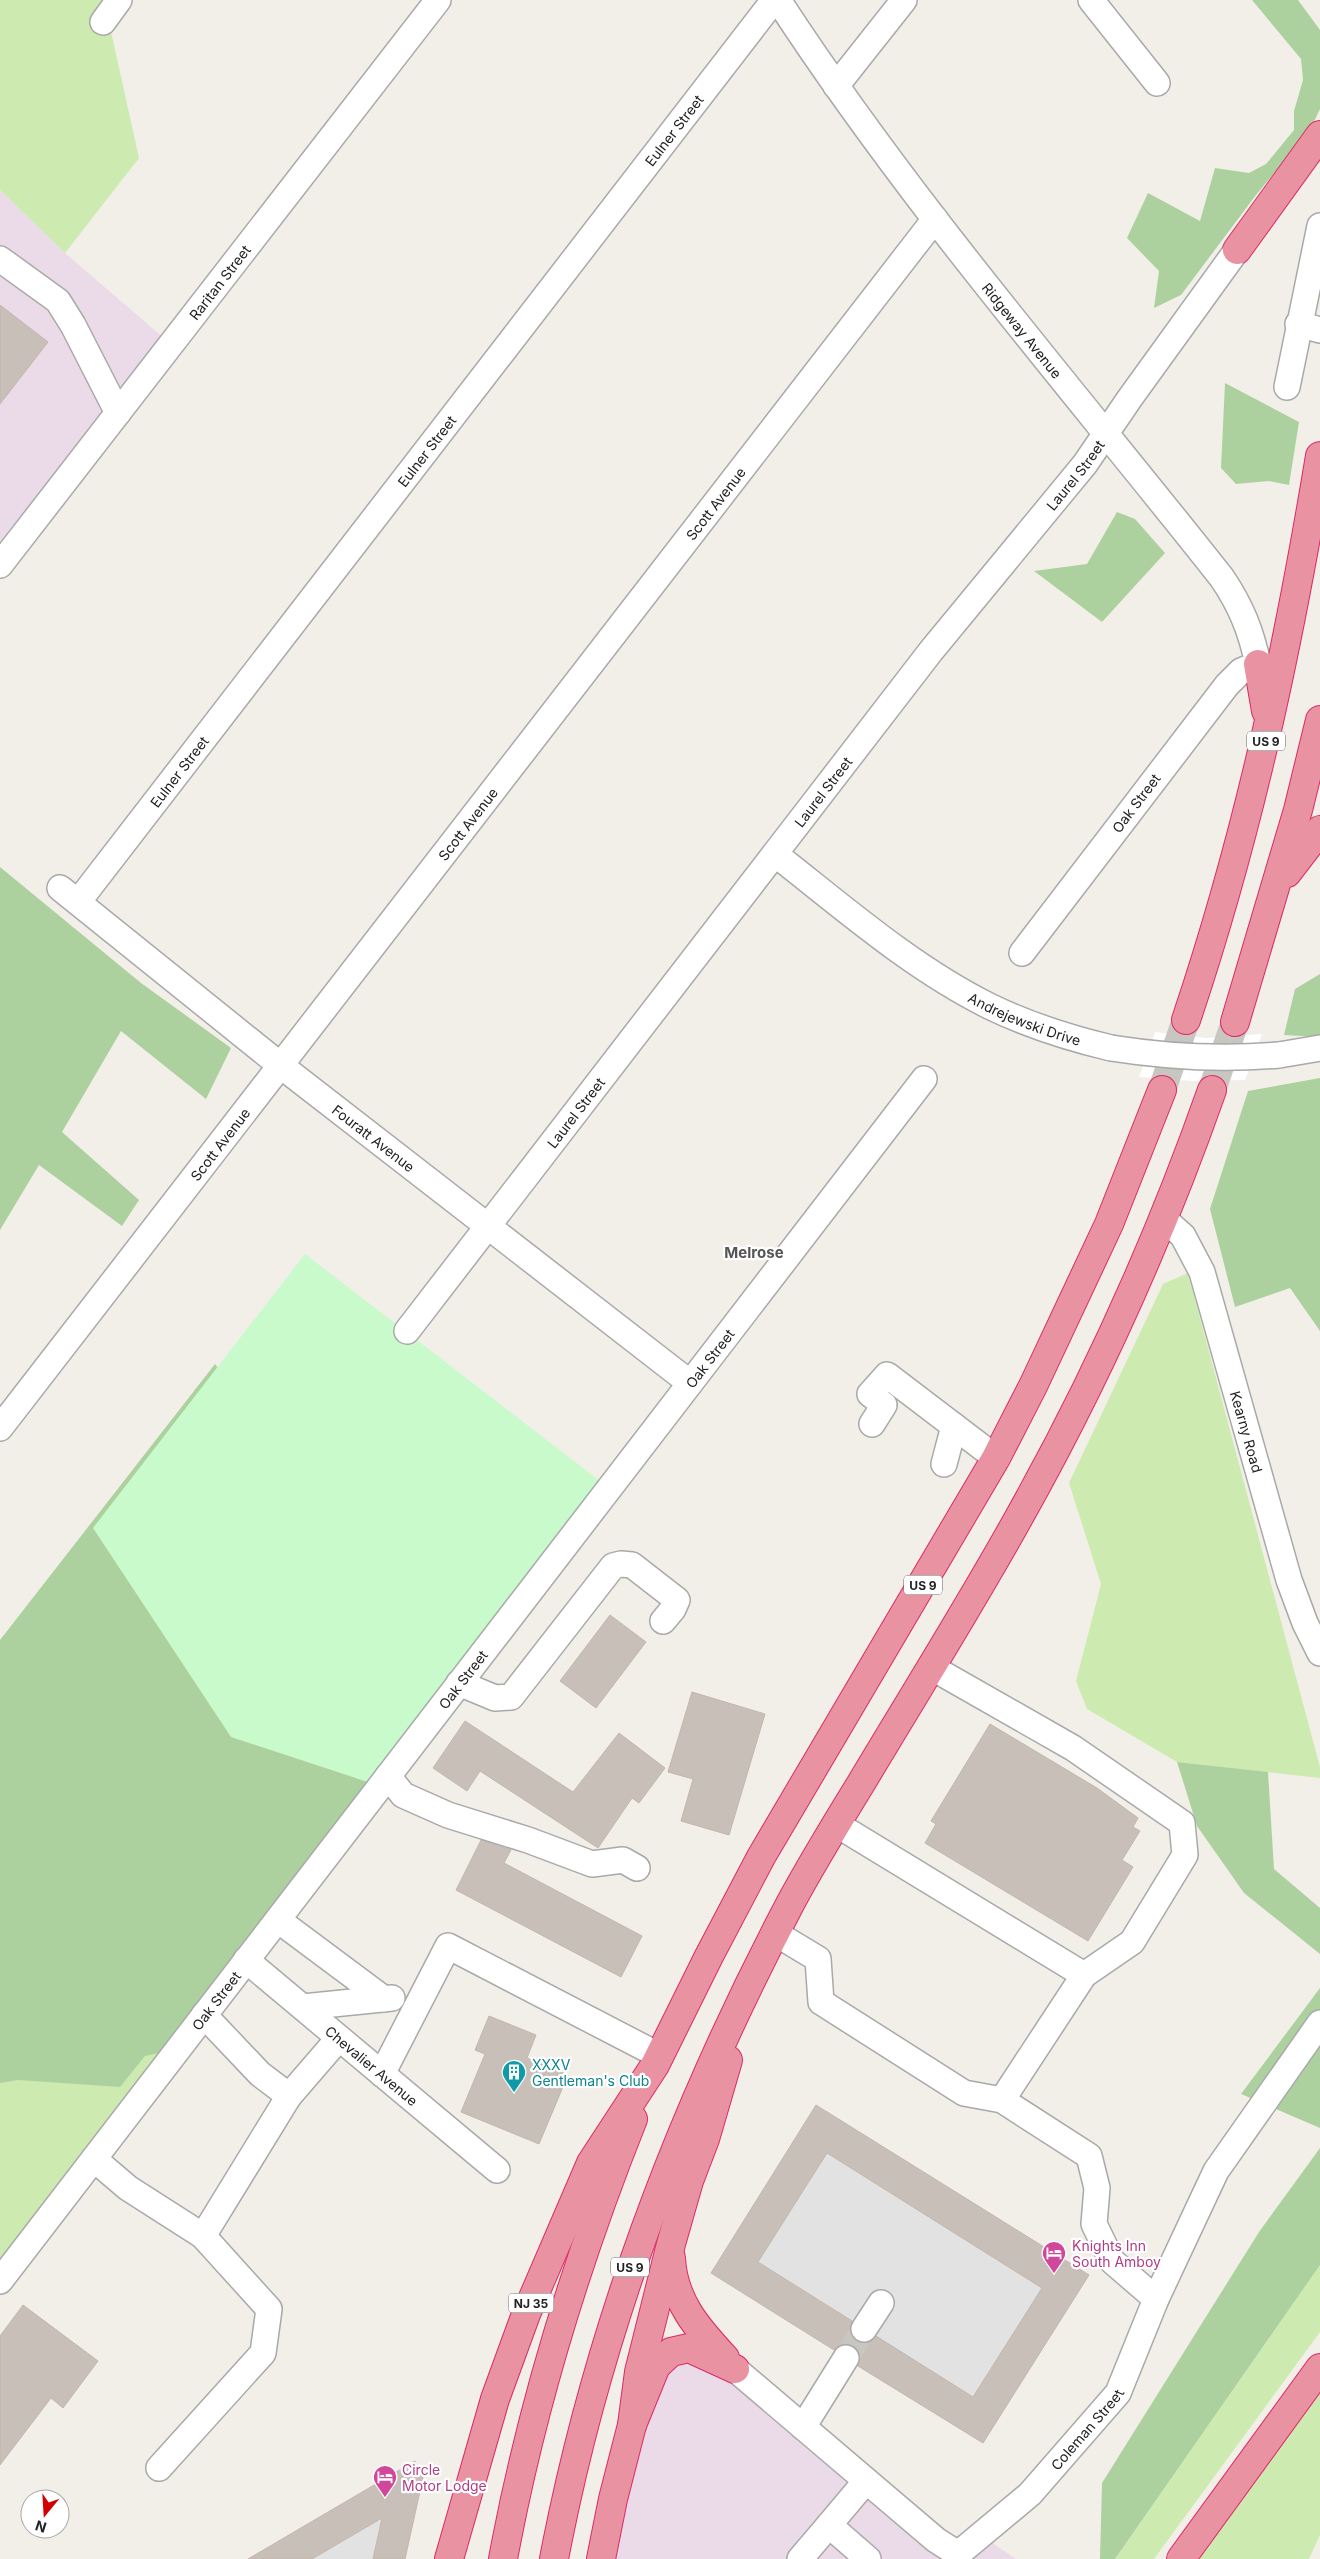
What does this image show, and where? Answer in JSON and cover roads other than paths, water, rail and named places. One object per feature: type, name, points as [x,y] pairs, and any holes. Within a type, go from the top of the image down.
[{"type":"highway","points":[[1237,250],[1320,134]]},
{"type":"highway","name":"US 9","points":[[1186,1020],[1232,875],[1266,740],[1296,596],[1320,456]]},
{"type":"highway","points":[[1258,664],[1266,704],[1266,740]]},
{"type":"highway","points":[[1235,1022],[1298,810],[1320,720]]},
{"type":"highway","points":[[1275,891],[1298,857],[1320,830]]},
{"type":"highway","name":"US 9","points":[[503,2559],[530,2433],[561,2321],[612,2173],[658,2060],[709,1956],[761,1857],[996,1458],[1037,1378],[1109,1224],[1162,1090]]},
{"type":"highway","name":"US 9","points":[[554,2559],[584,2423],[627,2276],[680,2134],[747,1988],[775,1933],[836,1824],[931,1667],[1038,1482],[1105,1348],[1164,1219],[1212,1090]]},
{"type":"highway","points":[[601,2559],[613,2499],[632,2425],[639,2372],[670,2244],[689,2181],[706,2140],[747,1988]]},
{"type":"highway","name":"NJ 35","points":[[449,2559],[485,2430],[533,2298],[591,2163],[658,2060]]},
{"type":"highway","points":[[670,2244],[673,2280],[682,2304],[703,2334],[735,2369]]},
{"type":"highway","points":[[632,2425],[653,2372],[663,2358],[671,2352],[689,2348],[698,2350],[735,2369]]},
{"type":"highway","points":[[1182,2559],[1320,2368]]},
{"type":"street","points":[[102,22],[119,0]]},
{"type":"street","name":"Raritan Street","points":[[0,565],[438,0]]},
{"type":"street","name":"Eulner Street","points":[[69,895],[774,0]]},
{"type":"street","name":"Ridgeway Avenue","points":[[778,0],[836,86],[935,219],[1232,593],[1248,624],[1258,664]]},
{"type":"street","points":[[836,86],[904,0]]},
{"type":"street","points":[[1091,0],[1157,83]]},
{"type":"street","name":"Scott Avenue","points":[[0,1428],[935,219]]},
{"type":"street","points":[[1287,386],[1309,327],[1320,226]]},
{"type":"street","name":"Laurel Street","points":[[407,1331],[936,644],[1085,464],[1237,250]]},
{"type":"street","points":[[0,259],[58,301],[73,325],[118,413]]},
{"type":"street","name":"Oak Street","points":[[1022,953],[1227,685],[1241,671],[1258,664]]},
{"type":"street","name":"Andrejewski Drive","points":[[775,854],[884,940],[966,994],[1036,1027],[1111,1048],[1188,1058],[1236,1058],[1279,1055],[1320,1048]]},
{"type":"street","name":"Fouratt Avenue","points":[[69,895],[280,1064],[690,1382]]},
{"type":"street","name":"Oak Street","points":[[0,2281],[924,1079]]},
{"type":"street","name":"Kearny Road","points":[[1164,1219],[1183,1236],[1202,1272],[1294,1596],[1320,1653]]},
{"type":"street","points":[[872,1424],[884,1405],[870,1394],[887,1374],[996,1458]]},
{"type":"street","points":[[944,1464],[954,1426]]},
{"type":"street","points":[[459,1683],[495,1698],[511,1697],[613,1566],[621,1564],[632,1565],[677,1600],[674,1609],[663,1620]]},
{"type":"street","points":[[931,1667],[1072,1748],[1182,1823],[1185,1855],[1132,1942],[1084,1974],[1002,2100]]},
{"type":"street","points":[[388,1776],[403,1795],[448,1815],[528,1840],[592,1864],[623,1860],[637,1868]]},
{"type":"street","points":[[836,1824],[1084,1974]]},
{"type":"street","points":[[278,1920],[384,1999]]},
{"type":"street","points":[[775,1933],[818,1959],[821,2002],[964,2093],[1002,2100],[1089,2156],[1097,2188],[1094,2224],[1112,2261],[1156,2300]]},
{"type":"street","points":[[382,2074],[448,1946],[658,2060]]},
{"type":"street","name":"Chevalier Avenue","points":[[246,1960],[497,2170]]},
{"type":"street","points":[[302,2007],[422,1996]]},
{"type":"street","points":[[204,2016],[260,2074],[289,2096]]},
{"type":"street","name":"Coleman Street","points":[[735,2369],[936,2540],[959,2557],[1030,2494],[1118,2393],[1156,2300],[1216,2171],[1320,2023]]},
{"type":"street","points":[[203,2236],[289,2096],[339,2038]]},
{"type":"street","points":[[94,2159],[128,2188],[203,2236],[269,2310],[263,2352],[159,2468]]},
{"type":"street","points":[[864,2329],[881,2303]]},
{"type":"street","points":[[803,2427],[846,2358]]},
{"type":"street","points":[[800,2559],[866,2481]]},
{"type":"street","points":[[828,2525],[868,2559]]},
{"type":"tunnel","points":[[1162,1090],[1186,1020]]},
{"type":"tunnel","points":[[1212,1090],[1235,1022]]},
{"type":"tunnel","points":[[846,2358],[864,2329]]},
{"type":"place","name":"XXXV Gentleman's Club","points":[[514,2093]]},
{"type":"place","name":"Knights Inn South Amboy","points":[[1054,2274]]},
{"type":"place","name":"Circle Motor Lodge","points":[[385,2498]]},
{"type":"district","name":"Melrose","points":[[754,1252]]}]
